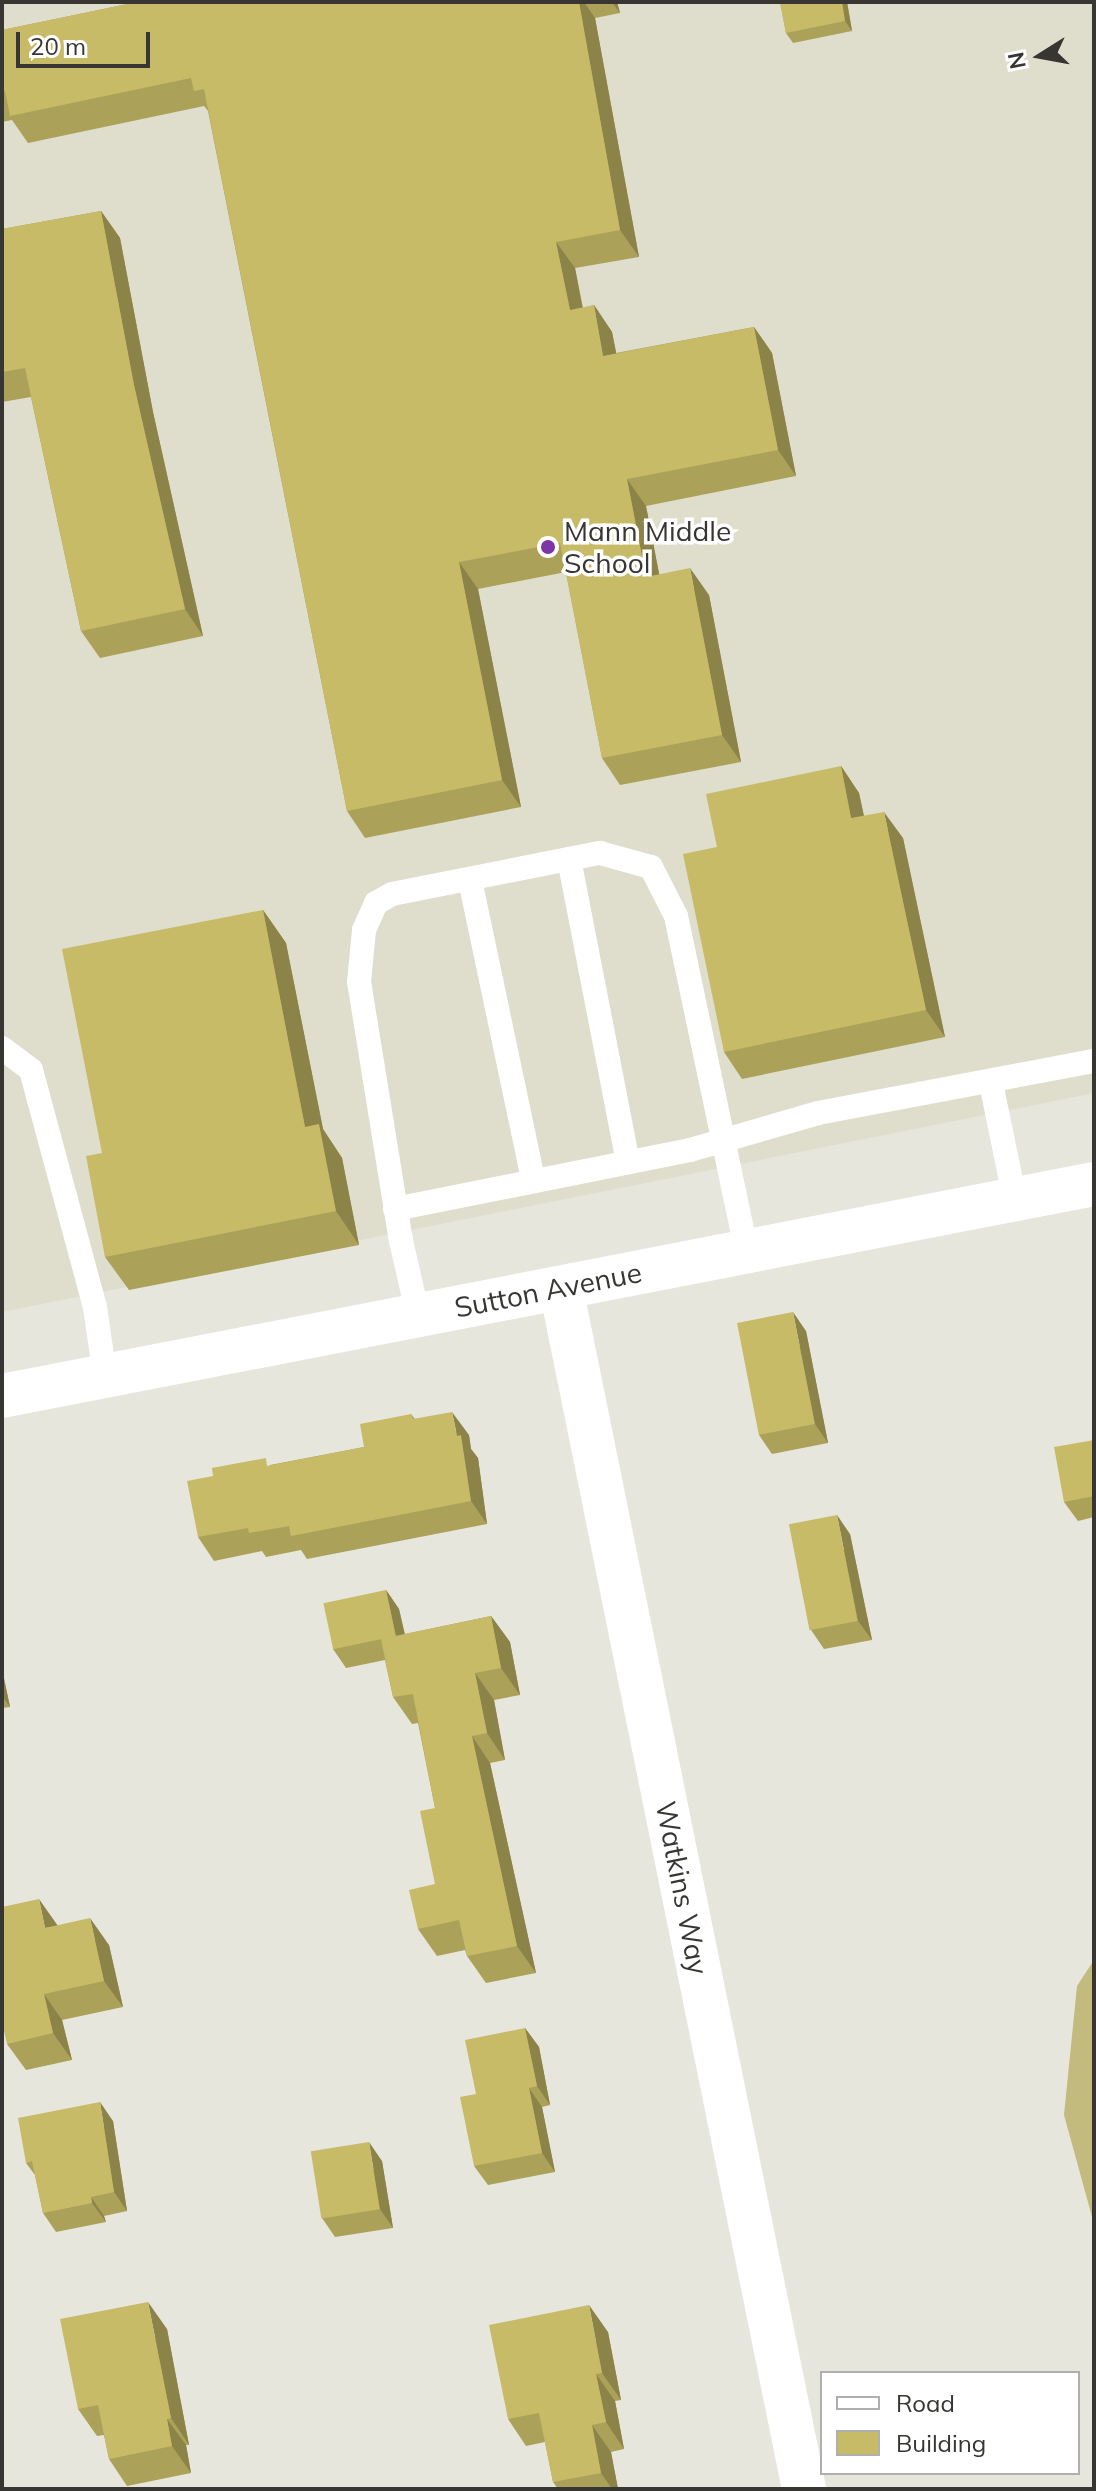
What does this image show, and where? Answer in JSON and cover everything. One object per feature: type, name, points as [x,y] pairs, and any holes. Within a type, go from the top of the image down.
[{"type":"street","name":"Sutton Avenue","points":[[2,1396],[1094,1184]]},
{"type":"street","name":"Watkins Way","points":[[561,1288],[804,2489]]},
{"type":"lane","points":[[418,1315],[395,1209],[359,982],[364,930],[376,903],[392,894],[600,853],[651,867],[676,916],[747,1252]]},
{"type":"lane","points":[[569,859],[628,1162]]},
{"type":"lane","points":[[470,880],[533,1179]]},
{"type":"lane","points":[[2,1048],[31,1070],[95,1307],[105,1376]]},
{"type":"lane","points":[[395,1209],[690,1150],[818,1113],[991,1083],[1094,1061]]},
{"type":"lane","points":[[991,1083],[1015,1200]]},
{"type":"shaded area","name":"Mann Middle School","points":[[2,2],[1094,2],[1094,1093],[2,1312]]},
{"type":"shaded area","points":[[1094,1960],[1094,2224],[1064,2115],[1077,1986]]},
{"type":"building","points":[[137,2],[579,2],[620,230],[556,242],[570,310],[594,305],[603,356],[754,327],[778,450],[627,479],[646,577],[690,568],[722,735],[602,758],[560,543],[459,562],[502,780],[347,811],[204,89],[194,91],[191,78],[10,116],[5,91],[2,91],[2,30]]},
{"type":"building","points":[[780,2],[842,2],[845,21],[786,33]]},
{"type":"building","points":[[101,211],[134,385],[185,609],[81,631],[25,368],[2,372],[2,229]]},
{"type":"building","points":[[841,766],[851,818],[884,812],[926,1010],[724,1052],[683,854],[717,847],[706,794]]},
{"type":"building","points":[[263,910],[305,1127],[319,1124],[336,1211],[105,1257],[86,1156],[102,1153],[62,949]]},
{"type":"building","points":[[793,1312],[815,1424],[759,1435],[737,1323]]},
{"type":"building","points":[[452,1412],[457,1436],[461,1435],[471,1501],[291,1536],[289,1526],[249,1533],[248,1528],[198,1537],[187,1481],[213,1476],[212,1468],[266,1458],[267,1466],[364,1447],[360,1424],[411,1414],[413,1419]]},
{"type":"building","points":[[1094,1440],[1094,1496],[1064,1502],[1054,1447]]},
{"type":"building","points":[[837,1515],[858,1621],[810,1630],[789,1524]]},
{"type":"building","points":[[386,1590],[396,1636],[333,1649],[323,1603]]},
{"type":"building","points":[[491,1616],[501,1668],[475,1673],[487,1733],[472,1736],[517,1946],[467,1956],[459,1920],[418,1929],[409,1890],[435,1884],[420,1811],[435,1808],[413,1694],[393,1697],[381,1639]]},
{"type":"building","points":[[39,1899],[45,1928],[90,1918],[104,1981],[44,1994],[53,2033],[7,2044],[2,2022],[2,1907]]},
{"type":"building","points":[[525,2028],[537,2086],[529,2088],[542,2153],[474,2166],[460,2097],[476,2094],[465,2040]]},
{"type":"building","points":[[100,2102],[114,2192],[91,2197],[92,2203],[43,2213],[32,2161],[26,2163],[18,2118]]},
{"type":"building","points":[[369,2142],[380,2209],[321,2218],[311,2151]]},
{"type":"building","points":[[148,2302],[171,2418],[167,2419],[172,2446],[109,2459],[98,2405],[78,2409],[60,2319]]},
{"type":"building","points":[[589,2305],[602,2373],[596,2374],[606,2422],[592,2425],[601,2473],[553,2482],[539,2413],[508,2419],[489,2325]]},
{"type":"place","name":"Mann Middle School","points":[[548,547]]}]
